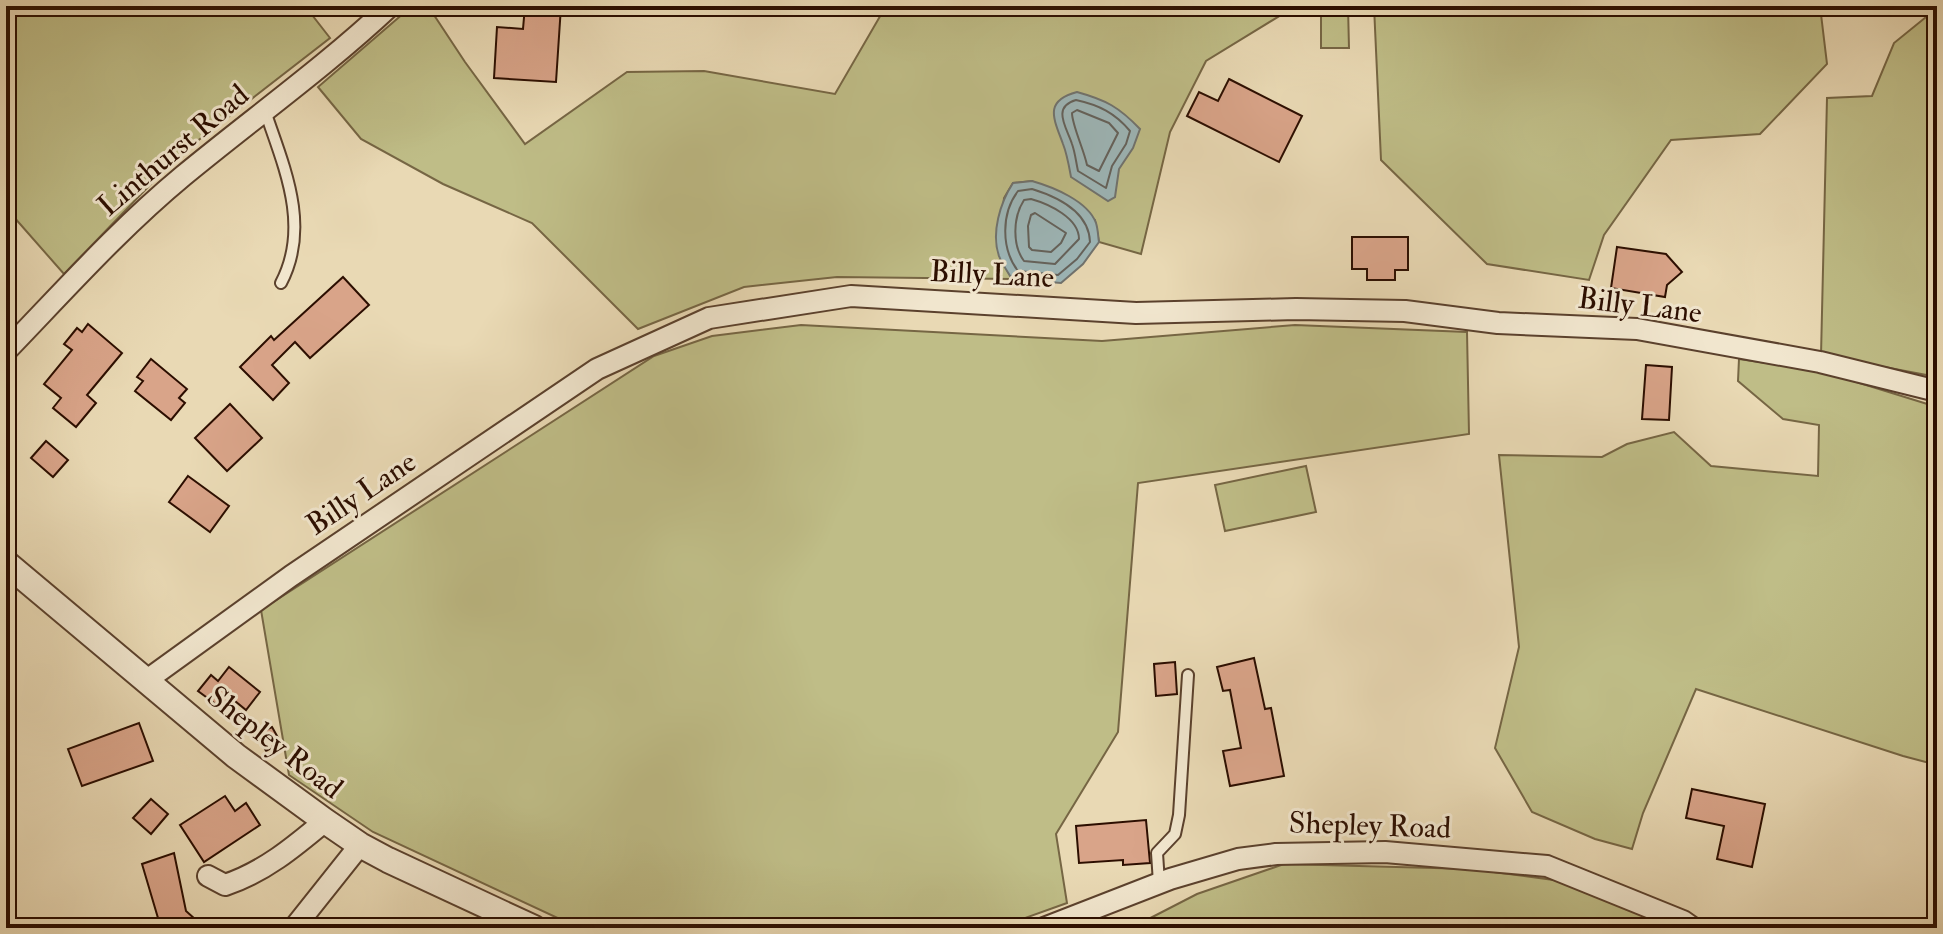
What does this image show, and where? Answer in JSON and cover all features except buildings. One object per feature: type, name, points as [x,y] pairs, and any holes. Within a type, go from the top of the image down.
[{"type":"street","name":"Linthurst Road","points":[[6,351],[109,245],[181,177],[349,44],[390,6]]},
{"type":"street","name":"Billy Lane","points":[[147,680],[291,576],[597,369],[709,318],[851,296],[1136,313],[1296,309],[1405,311],[1498,323],[1637,329],[1820,362],[1937,391]]},
{"type":"street","name":"Shepley Road","points":[[6,563],[236,756],[325,821],[360,845],[534,928]]},
{"type":"street","points":[[208,876],[225,885],[238,881],[280,858],[325,821]]},
{"type":"street","points":[[294,928],[360,845]]},
{"type":"street","name":"Shepley Road","points":[[1044,928],[1159,883],[1238,859],[1276,854],[1385,852],[1547,866],[1683,921],[1693,928]]},
{"type":"lane","points":[[265,111],[292,191],[295,217],[293,251],[281,283]]},
{"type":"lane","points":[[1159,883],[1157,853],[1175,834],[1179,815],[1188,675]]},
{"type":"shaded area","points":[[6,6],[305,6],[330,38],[178,156],[64,274],[6,208]]},
{"type":"shaded area","points":[[412,6],[428,6],[525,144],[627,72],[704,71],[835,94],[886,6],[1284,6],[1281,15],[1206,61],[1170,132],[1141,254],[1099,242],[1095,220],[1032,181],[1013,183],[1004,198],[999,255],[1012,279],[837,277],[744,287],[638,329],[532,223],[443,184],[361,139],[318,87]]},
{"type":"shaded area","points":[[1321,6],[1348,6],[1349,48],[1321,48]]},
{"type":"shaded area","points":[[1374,6],[1820,6],[1827,64],[1760,134],[1671,140],[1604,235],[1589,280],[1487,264],[1381,160]]},
{"type":"shaded area","points":[[1931,13],[1937,13],[1937,377],[1821,355],[1827,98],[1872,96],[1894,43]]},
{"type":"shaded area","points":[[801,325],[1102,341],[1295,325],[1467,332],[1469,434],[1138,483],[1118,732],[1056,834],[1067,903],[997,928],[579,928],[373,832],[289,775],[261,610],[654,356],[712,336]]},
{"type":"shaded area","points":[[1739,359],[1821,371],[1937,407],[1937,765],[1696,689],[1643,813],[1632,849],[1595,839],[1532,812],[1495,748],[1519,647],[1499,455],[1602,457],[1627,444],[1674,432],[1711,466],[1818,476],[1819,425],[1783,419],[1738,381]]},
{"type":"shaded area","points":[[1306,466],[1316,512],[1225,531],[1215,485]]},
{"type":"shaded area","points":[[1284,864],[1471,869],[1561,881],[1680,928],[1131,928],[1197,894]]},
{"type":"water","points":[[1077,92],[1112,105],[1140,129],[1133,148],[1119,169],[1115,197],[1108,201],[1071,177],[1054,112],[1059,100]]},
{"type":"water","points":[[1032,181],[1078,202],[1092,215],[1097,225],[1099,242],[1083,264],[1061,283],[1012,279],[999,256],[996,228],[1004,200],[1013,183]]}]
